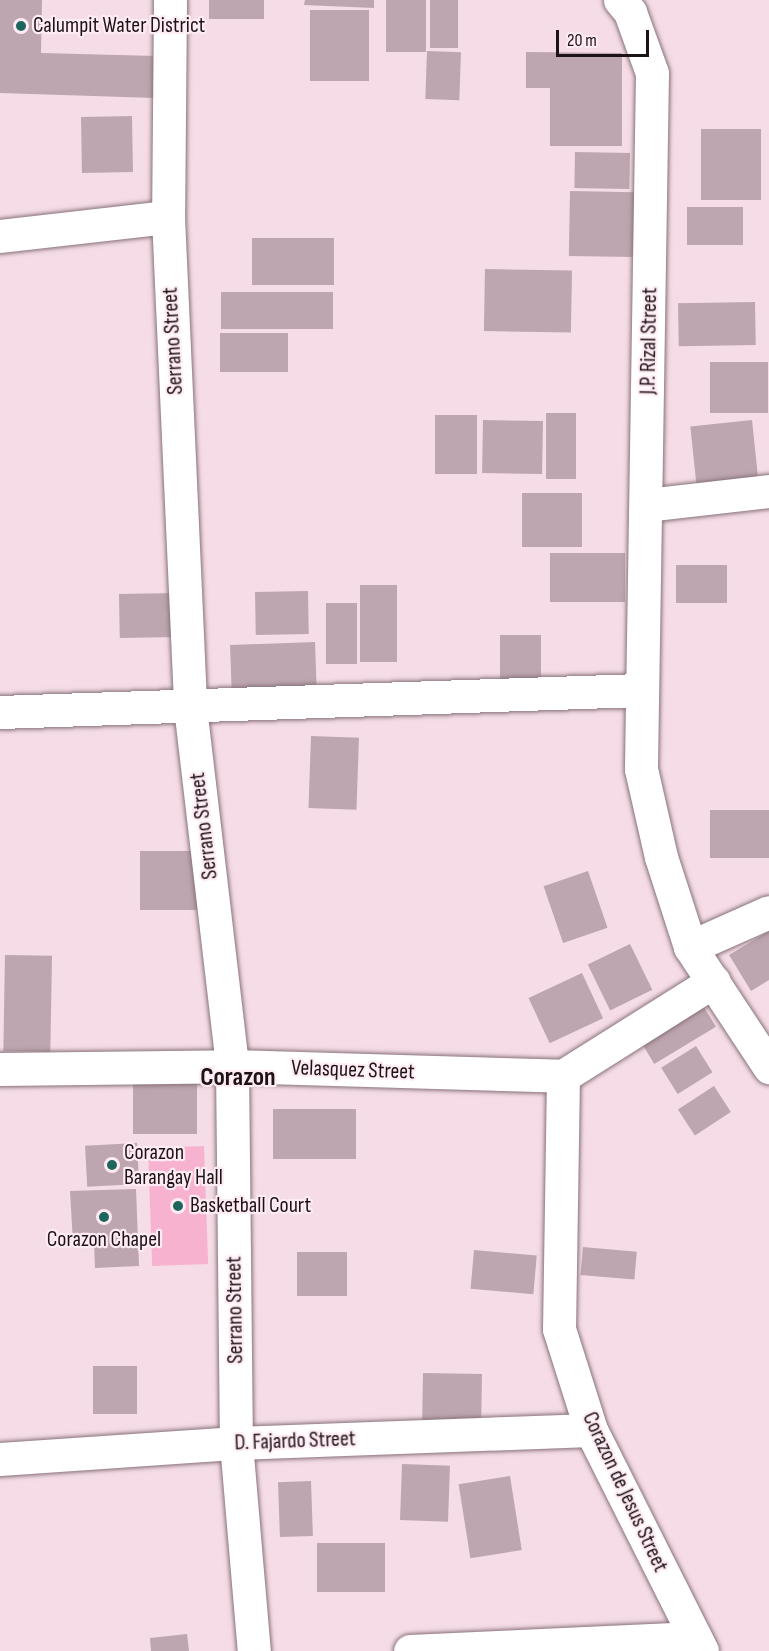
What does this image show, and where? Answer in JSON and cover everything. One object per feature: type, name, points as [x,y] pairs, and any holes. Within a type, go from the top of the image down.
[{"type":"street","name":"Serrano Street","points":[[170,0],[168,218],[190,708],[232,1066],[236,1443],[254,1651]]},
{"type":"street","name":"J.P. Rizal Street","points":[[620,0],[630,12],[652,73],[646,505],[640,690],[641,769],[661,857],[690,947],[769,1068]]},
{"type":"street","points":[[0,236],[168,218]]},
{"type":"street","points":[[646,505],[769,491]]},
{"type":"street","points":[[0,712],[190,708],[640,690]]},
{"type":"street","points":[[690,947],[769,912]]},
{"type":"street","points":[[563,1076],[714,981]]},
{"type":"street","name":"Velasquez Street","points":[[0,1069],[232,1066],[563,1076]]},
{"type":"street","name":"Corazon de Jesus Street","points":[[563,1076],[559,1329],[591,1430],[699,1645]]},
{"type":"street","name":"D. Fajardo Street","points":[[0,1459],[236,1443],[591,1430]]},
{"type":"street","points":[[410,1651],[699,1645]]},
{"type":"shaded area","name":"Basketball Court","points":[[204,1146],[208,1264],[152,1266],[148,1148]]},
{"type":"building","name":"Calumpit Water District","points":[[0,0],[42,0],[41,53],[156,56],[155,98],[0,93]]},
{"type":"building","points":[[209,0],[264,0],[264,19],[209,19]]},
{"type":"building","points":[[305,0],[374,0],[374,8],[304,5]]},
{"type":"building","points":[[386,0],[426,0],[426,52],[386,52]]},
{"type":"building","points":[[430,0],[458,0],[458,48],[430,48]]},
{"type":"building","points":[[310,10],[369,10],[369,81],[310,81]]},
{"type":"building","points":[[427,51],[461,52],[459,100],[425,99]]},
{"type":"building","points":[[526,52],[622,53],[622,146],[550,146],[550,88],[526,88]]},
{"type":"building","points":[[132,116],[133,172],[82,173],[81,117]]},
{"type":"building","points":[[701,129],[761,129],[761,200],[701,200]]},
{"type":"building","points":[[575,152],[630,153],[629,189],[574,188]]},
{"type":"building","points":[[570,191],[635,192],[634,257],[569,256]]},
{"type":"building","points":[[687,207],[743,207],[743,245],[687,245]]},
{"type":"building","points":[[252,238],[334,238],[334,285],[252,285]]},
{"type":"building","points":[[485,269],[572,271],[571,333],[484,331]]},
{"type":"building","points":[[221,292],[333,292],[333,329],[221,329]]},
{"type":"building","points":[[755,302],[756,345],[679,346],[678,303]]},
{"type":"building","points":[[220,333],[288,333],[288,372],[220,372]]},
{"type":"building","points":[[710,362],[768,362],[768,413],[710,413]]},
{"type":"building","points":[[546,413],[576,413],[576,479],[546,479]]},
{"type":"building","points":[[435,415],[477,415],[477,474],[435,474]]},
{"type":"building","points":[[483,420],[543,421],[542,474],[482,473]]},
{"type":"building","points":[[752,420],[758,479],[697,485],[690,426]]},
{"type":"building","points":[[522,493],[582,493],[582,547],[522,547]]},
{"type":"building","points":[[550,553],[625,553],[625,602],[550,602]]},
{"type":"building","points":[[676,565],[727,565],[727,603],[676,603]]},
{"type":"building","points":[[360,585],[397,585],[397,662],[360,662]]},
{"type":"building","points":[[308,591],[309,634],[256,635],[255,592]]},
{"type":"building","points":[[177,593],[178,637],[120,638],[119,594]]},
{"type":"building","points":[[326,603],[357,603],[357,664],[326,664]]},
{"type":"building","points":[[500,635],[541,635],[541,686],[500,686]]},
{"type":"building","points":[[315,642],[317,692],[232,695],[230,645]]},
{"type":"building","points":[[311,736],[359,738],[356,810],[308,808]]},
{"type":"building","points":[[710,810],[769,810],[769,858],[710,858]]},
{"type":"building","points":[[140,851],[201,851],[201,910],[140,910]]},
{"type":"building","points":[[588,871],[608,928],[563,943],[544,886]]},
{"type":"building","points":[[769,931],[769,980],[751,991],[729,955]]},
{"type":"building","points":[[630,944],[652,990],[610,1010],[588,965]]},
{"type":"building","points":[[5,955],[52,956],[50,1052],[3,1051]]},
{"type":"building","points":[[582,973],[603,1018],[550,1043],[529,998]]},
{"type":"building","points":[[701,1002],[716,1027],[654,1064],[639,1039]]},
{"type":"building","points":[[696,1046],[712,1072],[678,1094],[661,1068]]},
{"type":"building","points":[[133,1078],[197,1078],[197,1134],[133,1134]]},
{"type":"building","points":[[714,1086],[731,1112],[695,1135],[678,1109]]},
{"type":"building","points":[[273,1109],[356,1109],[356,1159],[273,1159]]},
{"type":"building","name":"Corazon Barangay Hall","points":[[137,1143],[139,1184],[87,1187],[85,1146]]},
{"type":"building","name":"Corazon Chapel","points":[[136,1189],[139,1266],[95,1268],[94,1242],[73,1243],[70,1191]]},
{"type":"building","points":[[583,1247],[637,1252],[634,1280],[581,1275]]},
{"type":"building","points":[[474,1250],[537,1255],[533,1294],[471,1289]]},
{"type":"building","points":[[297,1252],[347,1252],[347,1296],[297,1296]]},
{"type":"building","points":[[93,1366],[137,1366],[137,1414],[93,1414]]},
{"type":"building","points":[[423,1373],[482,1374],[481,1422],[422,1421]]},
{"type":"building","points":[[402,1464],[450,1466],[448,1522],[400,1520]]},
{"type":"building","points":[[510,1476],[522,1550],[470,1558],[459,1484]]},
{"type":"building","points":[[311,1481],[313,1536],[280,1537],[278,1482]]},
{"type":"building","points":[[317,1543],[385,1543],[385,1592],[317,1592]]},
{"type":"building","points":[[187,1634],[189,1651],[151,1651],[150,1638]]},
{"type":"place","name":"Calumpit Water District","points":[[21,26]]},
{"type":"place","name":"Corazon Barangay Hall","points":[[112,1165]]},
{"type":"place","name":"Basketball Court","points":[[178,1206]]},
{"type":"place","name":"Corazon Chapel","points":[[104,1217]]},
{"type":"district","name":"Corazon","points":[[238,1078]]}]
